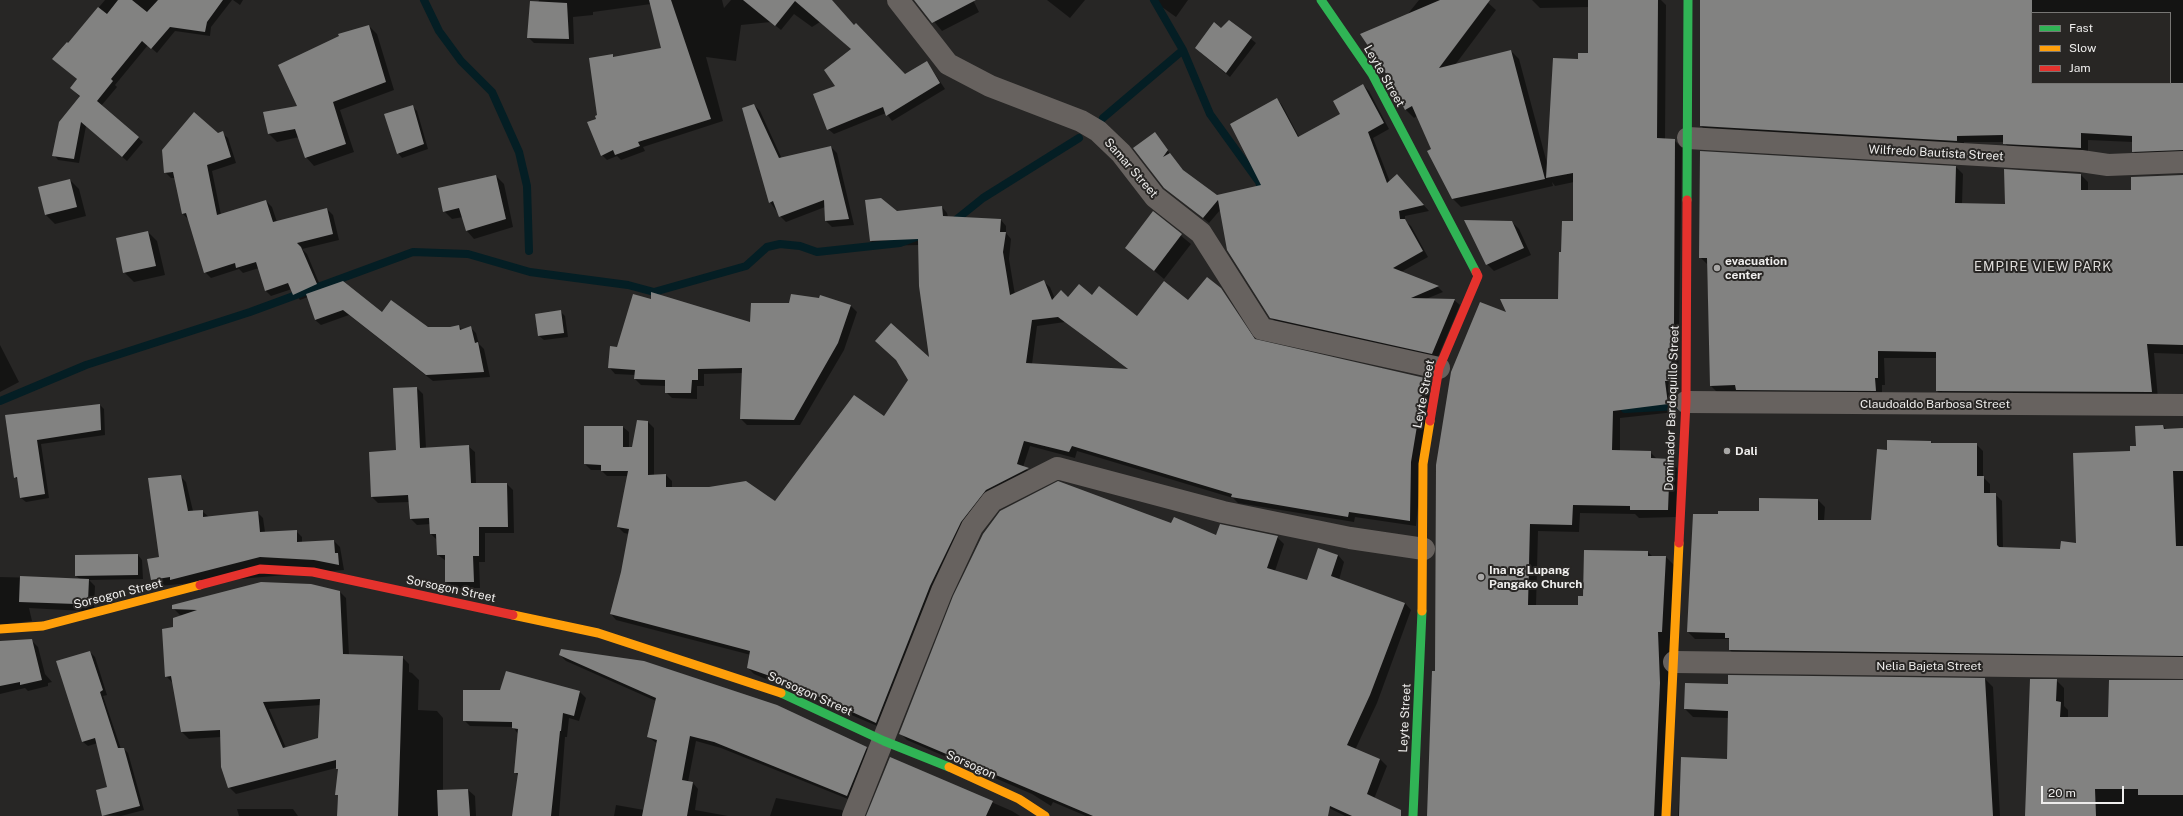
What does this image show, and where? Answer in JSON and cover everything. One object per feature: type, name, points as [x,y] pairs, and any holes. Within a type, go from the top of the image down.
[{"type":"street","name":"Samar Street","points":[[898,0],[948,64],[990,86],[1081,121],[1098,131],[1121,153],[1155,197],[1201,233],[1262,329],[1439,368]]},
{"type":"street","name":"Leyte Street","points":[[1321,0],[1372,74],[1478,276],[1439,368],[1424,464],[1424,549],[1413,816]]},
{"type":"street","name":"Dominador Bardoquillo Street","points":[[1666,816],[1686,402],[1688,0]]},
{"type":"street","name":"Wilfredo Bautista Street","points":[[1688,138],[2081,161],[2108,165],[2183,162]]},
{"type":"street","name":"Claudoaldo Barbosa Street","points":[[1686,402],[2183,405]]},
{"type":"street","points":[[854,816],[942,591],[972,527],[992,501],[1057,468],[1223,512],[1350,538],[1424,549]]},
{"type":"street","name":"Sorsogon Street","points":[[0,629],[43,626],[260,568],[313,572],[598,633],[782,693],[884,741]]},
{"type":"street","name":"Nelia Bajeta Street","points":[[1674,662],[2183,668]]},
{"type":"street","name":"Sorsogon","points":[[884,741],[950,768],[1019,799],[1045,816]]},
{"type":"building","points":[[118,0],[132,0],[147,12],[158,0],[223,0],[207,22],[205,32],[170,27],[151,49],[142,41],[111,79],[113,81],[97,101],[139,137],[122,157],[81,122],[74,159],[52,156],[59,122],[80,96],[70,88],[77,79],[52,59],[67,42],[68,43],[98,7],[107,14]]},
{"type":"building","points":[[649,0],[671,0],[711,119],[638,142],[640,146],[615,155],[613,150],[601,156],[587,122],[596,119],[595,116],[597,115],[589,58],[613,54],[613,57],[661,48]]},
{"type":"building","points":[[743,0],[832,0],[854,25],[856,23],[905,74],[927,61],[940,83],[886,116],[883,107],[827,130],[813,94],[835,86],[824,70],[851,49],[795,1],[775,26]]},
{"type":"building","points":[[914,0],[976,0],[932,23]]},
{"type":"building","points":[[1440,0],[1490,0],[1439,68],[1511,50],[1545,179],[1452,199],[1427,151],[1431,149],[1412,106],[1405,110],[1383,68],[1360,34]]},
{"type":"building","points":[[1588,0],[1658,0],[1657,138],[1675,139],[1674,322],[1670,381],[1665,381],[1668,404],[1613,411],[1612,450],[1651,451],[1651,458],[1670,459],[1668,510],[1630,510],[1630,506],[1573,505],[1572,525],[1530,524],[1528,605],[1578,605],[1578,596],[1583,596],[1584,550],[1648,551],[1648,556],[1666,556],[1662,632],[1658,632],[1660,683],[1654,816],[1427,816],[1432,671],[1435,671],[1436,465],[1451,372],[1480,302],[1506,312],[1500,299],[1558,299],[1559,252],[1561,252],[1562,221],[1573,221],[1573,173],[1546,178],[1553,58],[1578,59],[1578,53],[1588,53]]},
{"type":"building","points":[[1700,0],[2032,0],[2031,84],[2183,83],[2183,150],[2132,152],[2132,136],[2081,133],[2081,148],[2003,144],[2003,135],[1957,136],[1957,141],[1700,126]]},
{"type":"building","points":[[530,1],[567,3],[569,39],[527,38]]},
{"type":"building","points":[[1229,20],[1252,37],[1226,73],[1195,48],[1214,22],[1221,28]]},
{"type":"building","points":[[369,25],[386,82],[333,102],[346,144],[305,158],[295,129],[268,134],[263,112],[297,106],[278,65],[339,36],[338,34]]},
{"type":"building","points":[[1363,84],[1384,123],[1368,132],[1387,183],[1397,174],[1424,205],[1399,211],[1400,219],[1405,219],[1423,251],[1393,268],[1439,286],[1411,298],[1455,299],[1432,354],[1270,318],[1227,250],[1218,200],[1203,218],[1164,188],[1133,148],[1155,132],[1168,150],[1163,157],[1170,153],[1183,170],[1217,195],[1261,185],[1230,124],[1277,98],[1298,137],[1340,114],[1333,101]]},
{"type":"building","points":[[754,104],[779,158],[831,146],[849,219],[825,221],[824,200],[779,217],[773,201],[769,203],[742,108]]},
{"type":"building","points":[[413,105],[424,144],[397,154],[384,114]]},
{"type":"building","points":[[194,112],[218,133],[223,131],[231,157],[207,165],[217,215],[266,200],[273,222],[327,208],[333,234],[297,243],[301,247],[317,284],[293,295],[288,283],[265,291],[256,262],[236,268],[235,263],[204,273],[186,213],[182,214],[173,172],[164,173],[162,150]]},
{"type":"building","points":[[1700,151],[1956,166],[1955,203],[2005,204],[2004,169],[2081,174],[2081,190],[2131,190],[2131,177],[2183,175],[2183,345],[2147,344],[2152,392],[1936,391],[1936,352],[1878,351],[1878,378],[1875,378],[1876,391],[1736,390],[1735,385],[1710,386],[1707,258],[1699,258]]},
{"type":"building","points":[[496,175],[506,219],[466,231],[459,208],[443,212],[438,188]]},
{"type":"building","points":[[70,179],[77,207],[45,215],[38,187]]},
{"type":"building","points":[[881,198],[897,211],[942,206],[943,216],[1001,219],[1000,232],[1006,232],[1003,252],[1010,295],[1044,280],[1052,300],[1061,290],[1068,297],[1079,284],[1092,295],[1099,286],[1137,316],[1164,281],[1188,300],[1207,277],[1221,288],[1255,339],[1425,378],[1411,462],[1410,521],[1349,512],[1348,517],[1231,497],[1232,494],[1072,446],[1069,452],[1024,441],[1017,464],[1029,468],[986,490],[961,522],[930,586],[876,723],[787,682],[747,668],[750,651],[610,614],[621,572],[629,529],[617,527],[628,471],[601,471],[601,465],[584,464],[584,426],[623,426],[623,447],[632,447],[637,420],[648,421],[648,475],[666,474],[666,487],[709,487],[746,481],[775,501],[854,395],[884,416],[908,380],[896,360],[875,341],[891,323],[929,357],[919,286],[918,239],[870,241],[865,200]],"holes":[[[1058,317],[1128,369],[1026,363],[1032,320]]]},
{"type":"building","points":[[1153,211],[1182,234],[1154,271],[1125,248]]},
{"type":"building","points":[[1464,220],[1512,221],[1524,248],[1486,265]]},
{"type":"building","points":[[148,231],[156,266],[123,273],[116,238]]},
{"type":"building","points":[[343,281],[382,312],[391,300],[428,327],[450,327],[459,325],[460,330],[471,326],[475,343],[478,342],[484,372],[426,375],[343,310],[315,320],[306,294]]},
{"type":"building","points":[[651,292],[750,322],[751,303],[789,303],[791,294],[819,298],[820,295],[851,305],[838,343],[794,420],[740,419],[742,368],[698,369],[698,380],[692,380],[691,393],[665,393],[665,380],[634,379],[635,370],[608,368],[610,346],[617,347],[633,294],[651,299]]},
{"type":"building","points":[[561,310],[564,333],[538,336],[535,314]]},
{"type":"building","points":[[417,387],[420,448],[469,445],[471,483],[507,483],[508,527],[479,527],[479,556],[473,556],[474,582],[445,582],[445,555],[437,555],[436,534],[430,534],[429,518],[410,519],[408,495],[371,497],[369,452],[396,450],[393,388]]},
{"type":"building","points":[[100,404],[101,430],[37,440],[45,494],[20,498],[17,477],[14,478],[5,415]]},
{"type":"building","points":[[2163,425],[2164,429],[2183,428],[2183,471],[2173,471],[2176,546],[2183,546],[2183,656],[1729,650],[1729,638],[1725,638],[1725,633],[1687,632],[1693,514],[1718,514],[1718,511],[1759,511],[1759,498],[1818,499],[1818,520],[1871,520],[1877,449],[1887,450],[1887,440],[1931,441],[1931,443],[1977,443],[1977,476],[1984,476],[1984,493],[1996,493],[1997,545],[1999,547],[2060,549],[2061,541],[2076,543],[2073,453],[2130,451],[2130,446],[2136,446],[2135,426]]},
{"type":"building","points":[[181,475],[188,511],[203,510],[203,517],[258,511],[260,532],[297,530],[297,542],[334,540],[335,553],[338,553],[339,565],[314,560],[260,557],[170,580],[170,577],[151,580],[147,559],[159,557],[148,478]]},
{"type":"building","points":[[1058,481],[1171,523],[1174,517],[1216,535],[1220,524],[1278,536],[1267,568],[1307,580],[1318,548],[1338,555],[1331,576],[1405,603],[1370,695],[1347,745],[1380,759],[1367,794],[1401,810],[1401,816],[1352,816],[1330,806],[1328,816],[1093,816],[899,734],[953,596],[983,534],[1000,511]]},
{"type":"building","points":[[138,554],[138,575],[75,576],[75,555]]},
{"type":"building","points":[[20,576],[89,579],[88,601],[76,604],[19,602]]},
{"type":"building","points":[[261,582],[311,584],[340,591],[343,654],[403,656],[398,816],[337,816],[338,795],[335,795],[338,769],[336,769],[336,760],[228,788],[221,767],[220,730],[181,732],[171,676],[165,677],[162,629],[173,627],[173,618],[197,610],[172,609],[172,605]],"holes":[[[320,699],[318,738],[283,748],[263,702]]]},
{"type":"building","points":[[32,639],[42,680],[20,685],[20,682],[0,686],[0,641]]},
{"type":"building","points":[[561,649],[644,661],[777,705],[867,747],[847,796],[714,742],[690,736],[682,780],[693,782],[687,816],[642,816],[657,740],[647,737],[656,698],[559,655]]},
{"type":"building","points":[[90,651],[103,690],[100,692],[118,748],[124,748],[140,806],[102,816],[96,790],[107,787],[95,738],[82,742],[56,661]]},
{"type":"building","points":[[506,671],[580,691],[574,716],[563,713],[551,816],[512,816],[518,773],[514,773],[518,729],[512,728],[512,722],[463,721],[463,690],[500,690]]},
{"type":"building","points":[[1728,675],[1985,678],[1993,816],[1679,816],[1681,757],[1727,759],[1728,711],[1684,709],[1685,683],[1728,684]]},
{"type":"building","points":[[2030,679],[2057,679],[2056,701],[2061,702],[2060,717],[2108,717],[2109,680],[2183,680],[2183,795],[2138,795],[2138,789],[2095,789],[2096,816],[2025,816]]},
{"type":"building","points":[[890,757],[993,801],[986,816],[866,816]]},
{"type":"building","points":[[468,789],[470,816],[438,816],[437,790]]},
{"type":"waterway","points":[[424,0],[439,31],[461,61],[492,92],[519,152],[527,186],[529,251]]},
{"type":"waterway","points":[[1154,0],[1183,50],[1210,114],[1259,182],[1264,195]]},
{"type":"waterway","points":[[1103,118],[1183,50]]},
{"type":"waterway","points":[[952,223],[983,198],[1079,138]]},
{"type":"waterway","points":[[0,401],[86,365],[250,312],[413,252],[468,254],[530,272],[628,285],[654,292],[746,266],[767,247],[780,244],[800,246],[817,252],[900,243],[919,236]]},
{"type":"waterway","points":[[1625,409],[1678,406]]},
{"type":"traffic: fast","points":[[1321,0],[1372,74],[1476,272]]},
{"type":"traffic: fast","points":[[1687,200],[1688,0]]},
{"type":"traffic: fast","points":[[1413,816],[1422,611]]},
{"type":"traffic: fast","points":[[781,693],[884,741],[949,767]]},
{"type":"traffic: slow","points":[[1422,611],[1423,464],[1430,421]]},
{"type":"traffic: slow","points":[[1666,816],[1679,543]]},
{"type":"traffic: slow","points":[[0,629],[43,626],[200,585]]},
{"type":"traffic: slow","points":[[513,615],[598,633],[781,693]]},
{"type":"traffic: slow","points":[[949,767],[1019,799],[1045,816]]},
{"type":"traffic: jam","points":[[1679,543],[1686,402],[1687,200]]},
{"type":"traffic: jam","points":[[1430,421],[1439,368],[1478,276],[1476,272]]},
{"type":"traffic: jam","points":[[200,585],[260,569],[313,572],[513,615]]},
{"type":"place","name":"evacuation center","points":[[1717,268]]},
{"type":"place","name":"Dali","points":[[1727,451]]},
{"type":"place","name":"Ina ng Lupang Pangako Church","points":[[1481,577]]},
{"type":"district","name":"EMPIRE VIEW PARK","points":[[2043,267]]}]
